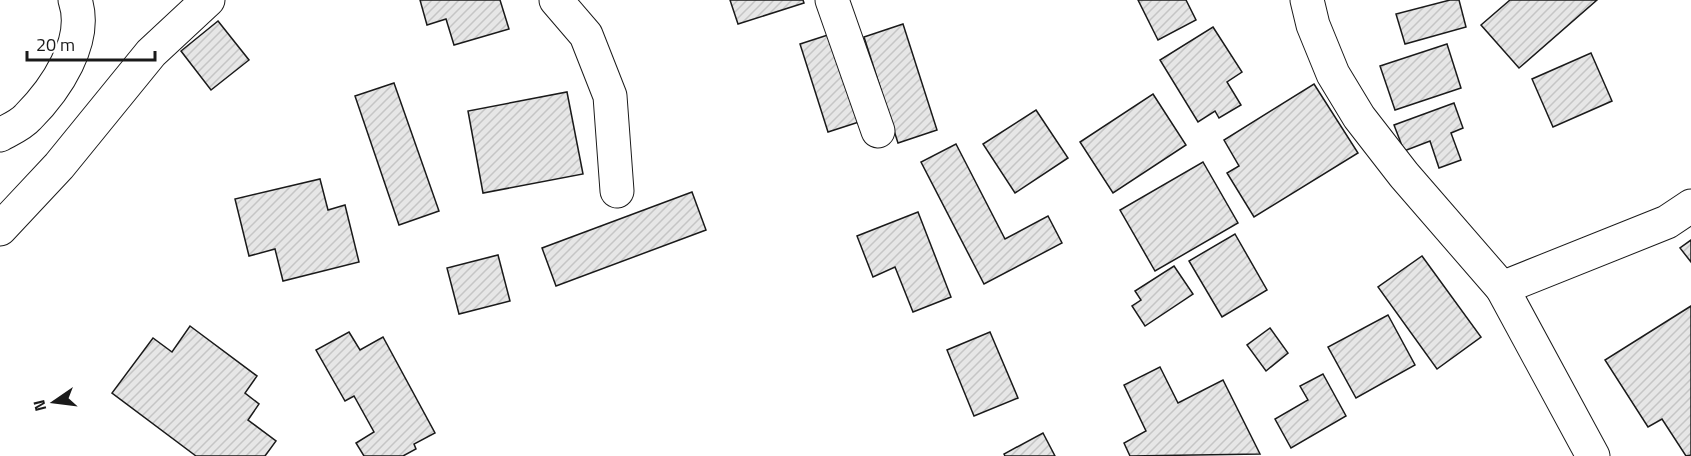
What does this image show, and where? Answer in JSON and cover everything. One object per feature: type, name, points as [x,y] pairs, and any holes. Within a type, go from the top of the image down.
[{"type":"street","points":[[0,135],[27,119],[59,78],[74,46],[78,8],[75,0]]},
{"type":"street","points":[[0,229],[59,166],[151,53],[208,0]]},
{"type":"street","points":[[556,0],[585,35],[609,96],[617,192]]},
{"type":"street","points":[[832,0],[878,131]]},
{"type":"street","points":[[1307,0],[1313,25],[1333,74],[1359,117],[1404,175],[1502,288],[1593,456]]},
{"type":"street","points":[[1502,288],[1667,222],[1691,206]]},
{"type":"building","points":[[420,0],[500,0],[509,29],[454,45],[446,19],[427,25]]},
{"type":"building","points":[[730,0],[803,0],[804,3],[738,24]]},
{"type":"building","points":[[1138,0],[1186,0],[1196,20],[1158,40]]},
{"type":"building","points":[[1450,0],[1459,0],[1466,27],[1405,44],[1396,14]]},
{"type":"building","points":[[1510,0],[1597,0],[1519,68],[1481,25]]},
{"type":"building","points":[[218,21],[249,60],[211,90],[181,51]]},
{"type":"building","points":[[903,24],[937,130],[898,143],[864,37]]},
{"type":"building","points":[[1213,27],[1242,72],[1227,82],[1241,105],[1219,118],[1215,111],[1198,122],[1160,60]]},
{"type":"building","points":[[834,33],[862,121],[828,132],[800,44]]},
{"type":"building","points":[[1447,44],[1461,88],[1395,110],[1380,66]]},
{"type":"building","points":[[1591,53],[1612,101],[1553,127],[1532,79]]},
{"type":"building","points":[[394,83],[439,211],[399,225],[355,96]]},
{"type":"building","points":[[1314,84],[1358,153],[1254,217],[1227,173],[1239,166],[1224,140]]},
{"type":"building","points":[[567,92],[583,174],[483,193],[468,111]]},
{"type":"building","points":[[1153,94],[1186,145],[1113,193],[1080,142]]},
{"type":"building","points":[[1454,103],[1463,128],[1451,133],[1461,160],[1439,168],[1430,141],[1404,151],[1394,125]]},
{"type":"building","points":[[1036,110],[1068,158],[1015,193],[983,144]]},
{"type":"building","points":[[956,144],[1005,239],[1048,216],[1062,243],[984,284],[921,162]]},
{"type":"building","points":[[1203,162],[1238,223],[1155,271],[1120,210]]},
{"type":"building","points":[[320,179],[328,210],[345,205],[359,262],[283,281],[275,249],[249,256],[235,199]]},
{"type":"building","points":[[692,192],[706,230],[556,286],[542,248]]},
{"type":"building","points":[[918,212],[951,297],[913,312],[895,267],[873,277],[857,236]]},
{"type":"building","points":[[1235,234],[1267,290],[1222,317],[1189,261]]},
{"type":"building","points":[[1691,240],[1691,262],[1680,248]]},
{"type":"building","points":[[498,255],[510,301],[459,314],[447,268]]},
{"type":"building","points":[[1422,256],[1481,337],[1437,369],[1378,287]]},
{"type":"building","points":[[1174,266],[1193,294],[1145,326],[1132,306],[1141,300],[1135,291]]},
{"type":"building","points":[[1691,306],[1691,455],[1686,456],[1662,419],[1648,427],[1605,360]]},
{"type":"building","points":[[1388,315],[1415,365],[1356,398],[1328,347]]},
{"type":"building","points":[[190,326],[257,376],[245,393],[259,404],[248,420],[276,441],[265,456],[196,456],[112,393],[153,338],[172,352]]},
{"type":"building","points":[[1270,328],[1288,353],[1266,371],[1247,345]]},
{"type":"building","points":[[349,332],[360,350],[383,337],[435,433],[414,444],[416,449],[403,456],[364,456],[356,443],[374,432],[354,396],[345,401],[316,350]]},
{"type":"building","points":[[990,332],[1018,398],[974,416],[947,350]]},
{"type":"building","points":[[1160,367],[1178,403],[1223,380],[1260,454],[1130,456],[1124,443],[1146,431],[1124,385]]},
{"type":"building","points":[[1323,374],[1346,416],[1291,448],[1275,419],[1308,400],[1300,386]]},
{"type":"building","points":[[1043,433],[1055,456],[1005,456],[1004,454]]}]
